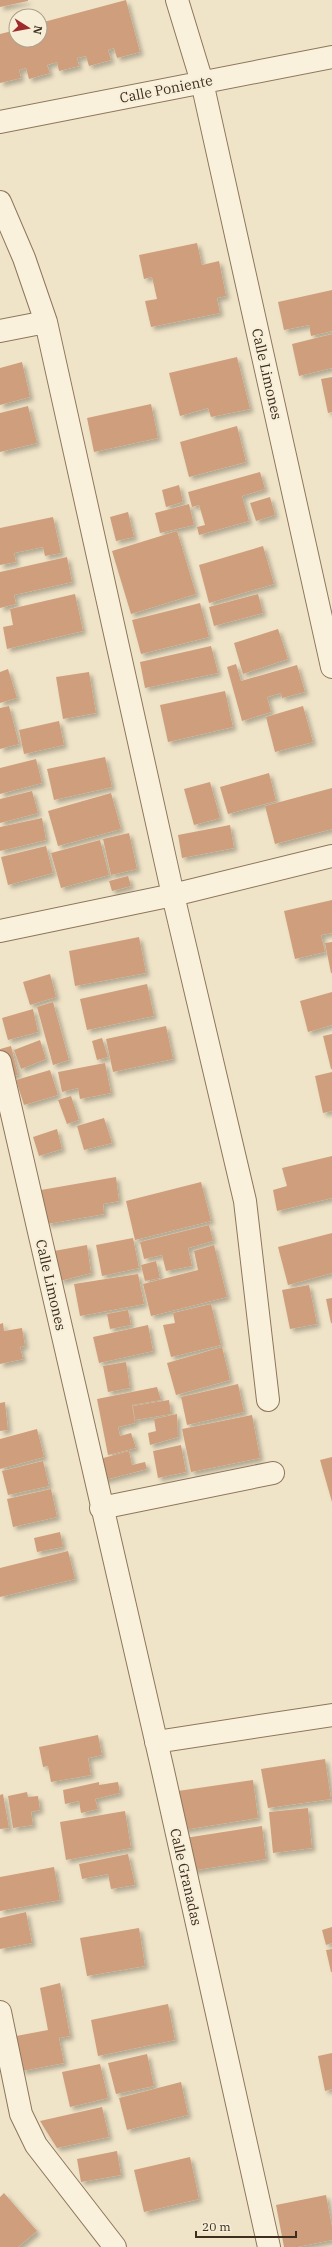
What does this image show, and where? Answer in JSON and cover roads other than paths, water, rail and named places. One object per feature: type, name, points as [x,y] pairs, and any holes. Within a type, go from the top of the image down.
[{"type":"street","name":"Calle Limones","points":[[177,0],[202,82],[332,667]]},
{"type":"street","name":"Calle Poniente","points":[[0,122],[332,57]]},
{"type":"street","points":[[0,202],[24,258],[46,322],[173,895],[245,1201],[268,1400]]},
{"type":"street","points":[[0,331],[46,322]]},
{"type":"street","points":[[0,931],[173,895],[332,856]]},
{"type":"street","name":"Calle Limones","points":[[0,1062],[101,1508]]},
{"type":"street","points":[[101,1508],[273,1473]]},
{"type":"street","name":"Calle Granadas","points":[[101,1508],[156,1742],[269,2247]]},
{"type":"street","points":[[156,1742],[332,1715]]},
{"type":"street","points":[[0,2012],[21,2114]]},
{"type":"street","points":[[0,2088],[21,2114],[36,2145],[115,2247]]}]
